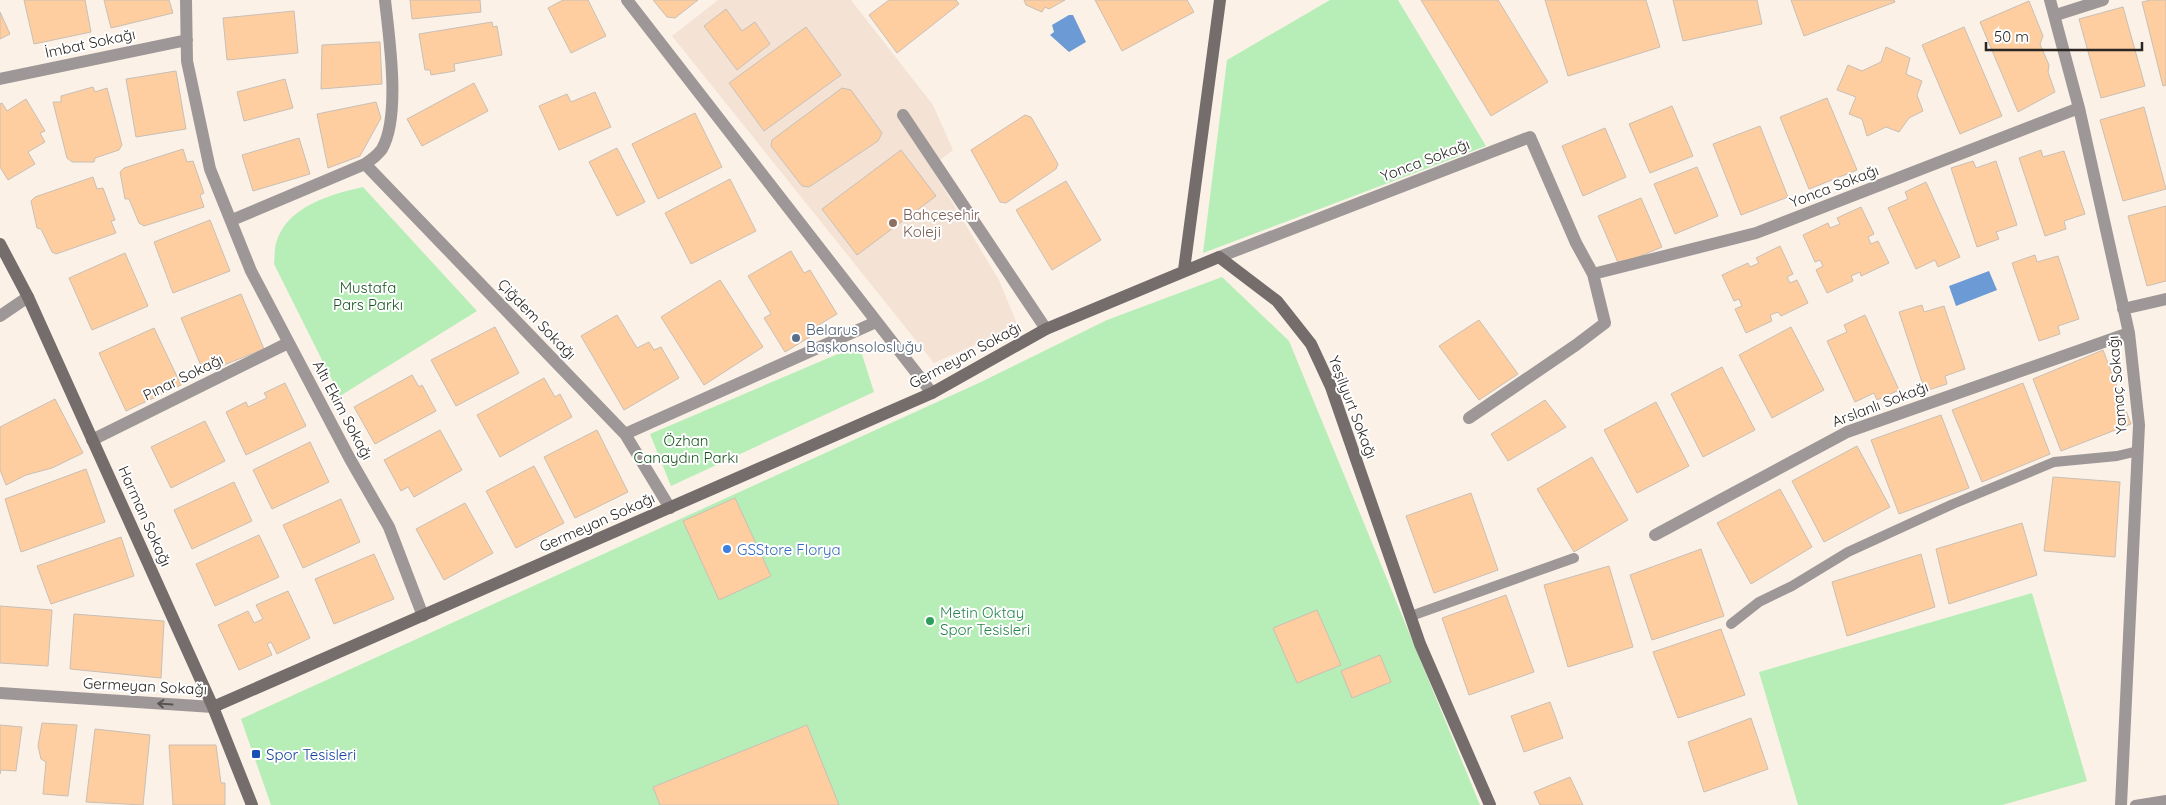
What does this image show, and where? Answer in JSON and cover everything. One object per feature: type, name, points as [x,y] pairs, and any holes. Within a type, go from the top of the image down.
[{"type":"main road","points":[[1219,257],[1184,270],[1220,0]]},
{"type":"main road","name":"Harman Sokağı","points":[[0,244],[28,297],[213,706],[252,805]]},
{"type":"main road","name":"Yeşilyurt Sokağı","points":[[1219,257],[1278,302],[1311,344],[1331,387],[1420,644],[1490,805]]},
{"type":"main road","name":"Germeyan Sokağı","points":[[213,706],[932,393],[1046,329],[1184,270]]},
{"type":"street","name":"Altı Ekim Sokağı","points":[[186,0],[187,62],[210,169],[232,220],[251,272],[389,527],[423,616]]},
{"type":"street","points":[[232,220],[365,164],[374,158],[382,148],[391,118],[392,67],[385,0]]},
{"type":"street","points":[[627,0],[932,393]]},
{"type":"street","name":"Yamaç Sokağı","points":[[2050,0],[2056,15],[2079,108],[2130,333],[2139,425],[2121,805]]},
{"type":"street","points":[[2056,15],[2103,0]]},
{"type":"street","name":"İmbat Sokağı","points":[[0,79],[187,40]]},
{"type":"street","name":"Yonca Sokağı","points":[[1593,274],[1756,233],[2079,108]]},
{"type":"street","points":[[903,115],[1046,329]]},
{"type":"street","name":"Yonca Sokağı","points":[[1219,257],[1530,137],[1576,243],[1593,274],[1605,323],[1469,418]]},
{"type":"street","name":"Çiğdem Sokağı","points":[[365,164],[625,434],[670,508]]},
{"type":"street","points":[[0,316],[28,297]]},
{"type":"street","points":[[2124,309],[2166,299]]},
{"type":"street","points":[[625,434],[876,322]]},
{"type":"street","name":"Arslanlı Sokağı","points":[[1655,535],[1847,432],[2130,333]]},
{"type":"street","name":"Pınar Sokağı","points":[[92,440],[288,343]]},
{"type":"street","name":"Germeyan Sokağı","points":[[0,693],[213,706]]},
{"type":"lane","points":[[1730,624],[1760,602],[1792,586],[1848,552],[1953,504],[2054,462],[2117,456],[2138,450]]},
{"type":"lane","points":[[1411,616],[1574,558]]},
{"type":"lane","points":[[2135,805],[2166,800]]},
{"type":"shaded area","name":"Bahçeşehir Koleji","points":[[718,0],[851,0],[933,105],[953,150],[931,167],[999,280],[1018,326],[934,363],[672,36]]},
{"type":"green space","points":[[1330,0],[1398,0],[1486,146],[1203,253],[1227,60]]},
{"type":"green space","name":"Mustafa Pars Parkı","points":[[363,187],[477,311],[340,396],[274,264],[275,249],[283,228],[301,210],[312,203],[338,193]]},
{"type":"green space","name":"Metin Oktay Spor Tesisleri","points":[[1222,277],[1289,341],[1480,805],[271,805],[241,719],[981,382],[1107,320]]},
{"type":"green space","name":"Özhan Canaydın Parkı","points":[[859,345],[874,392],[671,486],[650,434]]},
{"type":"green space","points":[[2032,593],[2087,781],[2002,805],[1798,805],[1759,672]]},
{"type":"water","points":[[1069,15],[1073,15],[1086,42],[1069,52],[1050,35],[1054,32],[1052,25]]},
{"type":"water","points":[[1989,271],[1997,290],[1956,306],[1949,286]]},
{"type":"building","points":[[24,0],[85,0],[91,32],[34,44]]},
{"type":"building","points":[[104,0],[169,0],[173,13],[111,28]]},
{"type":"building","points":[[410,0],[480,0],[481,12],[412,19]]},
{"type":"building","points":[[563,0],[588,0],[606,36],[571,53],[548,8]]},
{"type":"building","points":[[653,0],[698,0],[675,18],[667,17]]},
{"type":"building","points":[[889,0],[956,0],[959,4],[897,53],[869,15]]},
{"type":"building","points":[[1024,0],[1065,0],[1049,9],[1045,7],[1042,12],[1026,5]]},
{"type":"building","points":[[1095,0],[1187,0],[1194,12],[1122,51]]},
{"type":"building","points":[[1421,0],[1498,0],[1548,82],[1491,116]]},
{"type":"building","points":[[1545,0],[1646,0],[1660,47],[1568,76]]},
{"type":"building","points":[[1673,0],[1757,0],[1762,24],[1683,41]]},
{"type":"building","points":[[1791,0],[1894,0],[1895,2],[1804,36]]},
{"type":"building","points":[[2166,0],[2166,85],[2163,86],[2142,2]]},
{"type":"building","points":[[2029,1],[2043,36],[2040,44],[2049,65],[2048,72],[2055,92],[2018,112],[1980,22]]},
{"type":"building","points":[[2123,7],[2145,86],[2101,98],[2079,19]]},
{"type":"building","points":[[726,9],[742,31],[755,22],[770,44],[737,70],[704,26]]},
{"type":"building","points":[[294,11],[298,53],[227,60],[223,18]]},
{"type":"building","points":[[0,12],[10,34],[0,39]]},
{"type":"building","points":[[492,22],[493,27],[497,26],[502,55],[454,64],[455,71],[431,75],[430,70],[425,70],[419,34]]},
{"type":"building","points":[[806,27],[841,75],[764,131],[729,83]]},
{"type":"building","points":[[1964,27],[2002,116],[1960,134],[1922,45]]},
{"type":"building","points":[[380,42],[382,84],[321,89],[322,45]]},
{"type":"building","points":[[1886,47],[1910,58],[1906,74],[1922,81],[1917,95],[1923,111],[1909,118],[1899,132],[1886,127],[1867,136],[1862,119],[1849,114],[1856,97],[1837,90],[1848,65],[1862,71],[1881,62]]},
{"type":"building","points":[[176,71],[186,129],[136,137],[126,79]]},
{"type":"building","points":[[285,79],[293,108],[244,121],[237,92]]},
{"type":"building","points":[[474,83],[488,111],[422,146],[407,119]]},
{"type":"building","points":[[93,87],[95,92],[107,88],[122,145],[119,150],[95,158],[94,162],[72,162],[67,158],[53,102],[61,102],[61,96]]},
{"type":"building","points":[[842,88],[851,90],[882,133],[878,141],[809,187],[802,186],[771,146],[772,140]]},
{"type":"building","points":[[595,92],[611,127],[559,150],[539,106],[567,94],[571,102]]},
{"type":"building","points":[[1827,98],[1857,170],[1809,189],[1780,117]]},
{"type":"building","points":[[26,99],[45,131],[40,133],[45,142],[28,152],[35,164],[8,180],[0,167],[0,104],[2,103],[7,111]]},
{"type":"building","points":[[376,102],[381,118],[360,156],[328,168],[317,114]]},
{"type":"building","points":[[1672,106],[1693,156],[1650,173],[1629,124]]},
{"type":"building","points":[[2144,107],[2166,189],[2123,201],[2100,120]]},
{"type":"building","points":[[695,113],[722,167],[658,199],[632,144]]},
{"type":"building","points":[[1025,115],[1031,117],[1058,164],[1056,169],[1006,203],[1000,202],[971,150]]},
{"type":"building","points":[[1760,126],[1788,197],[1741,215],[1713,144]]},
{"type":"building","points":[[1605,128],[1626,177],[1583,196],[1562,146]]},
{"type":"building","points":[[299,138],[310,174],[253,191],[242,155]]},
{"type":"building","points":[[617,148],[645,202],[617,216],[589,162]]},
{"type":"building","points":[[183,149],[187,162],[193,161],[204,193],[200,195],[204,207],[144,226],[139,223],[129,199],[125,199],[120,172],[124,168]]},
{"type":"building","points":[[901,150],[936,196],[857,255],[822,209]]},
{"type":"building","points":[[2041,150],[2043,157],[2064,151],[2085,214],[2064,221],[2066,229],[2045,236],[2019,158]]},
{"type":"building","points":[[1973,161],[1976,168],[1996,161],[2017,225],[1996,232],[1999,239],[1977,247],[1951,168]]},
{"type":"building","points":[[1697,167],[1718,216],[1675,234],[1654,184]]},
{"type":"building","points":[[93,177],[97,189],[103,188],[115,220],[111,221],[116,233],[56,254],[52,252],[41,229],[37,228],[31,201],[35,197]]},
{"type":"building","points":[[730,179],[756,231],[691,264],[665,213]]},
{"type":"building","points":[[1066,181],[1101,240],[1052,270],[1016,210]]},
{"type":"building","points":[[1926,182],[1960,257],[1938,267],[1935,260],[1916,269],[1888,208],[1908,199],[1905,192]]},
{"type":"building","points":[[1641,198],[1662,247],[1619,265],[1598,216]]},
{"type":"building","points":[[2166,206],[2166,281],[2147,286],[2128,216]]},
{"type":"building","points":[[1861,207],[1874,234],[1868,237],[1871,244],[1878,241],[1889,263],[1861,276],[1860,272],[1851,276],[1853,281],[1827,293],[1816,270],[1823,266],[1820,260],[1815,262],[1803,235],[1828,223],[1830,228],[1840,224],[1837,218]]},
{"type":"building","points":[[210,220],[230,271],[173,293],[154,242]]},
{"type":"building","points":[[1780,246],[1793,274],[1787,277],[1790,283],[1797,280],[1808,303],[1781,316],[1778,312],[1770,315],[1772,321],[1746,333],[1735,309],[1742,306],[1739,299],[1734,301],[1722,275],[1748,263],[1750,267],[1759,263],[1756,258]]},
{"type":"building","points":[[791,251],[804,273],[810,270],[837,314],[807,332],[810,337],[785,352],[764,318],[771,314],[748,276]]},
{"type":"building","points":[[125,253],[148,306],[92,330],[69,278]]},
{"type":"building","points":[[2035,255],[2037,262],[2058,256],[2079,319],[2058,326],[2060,334],[2039,341],[2012,263]]},
{"type":"building","points":[[720,280],[763,347],[704,385],[661,317]]},
{"type":"building","points":[[241,294],[264,349],[204,373],[181,318]]},
{"type":"building","points":[[1922,305],[1924,312],[1944,306],[1965,369],[1945,376],[1947,384],[1925,391],[1899,312]]},
{"type":"building","points":[[617,315],[637,348],[649,342],[654,350],[661,347],[679,378],[624,410],[581,336]]},
{"type":"building","points":[[1865,315],[1899,390],[1877,400],[1874,393],[1855,402],[1827,341],[1847,332],[1844,325]]},
{"type":"building","points":[[1479,320],[1518,374],[1479,400],[1439,346]]},
{"type":"building","points":[[495,327],[519,373],[456,406],[431,360]]},
{"type":"building","points":[[1791,327],[1824,390],[1772,418],[1739,355]]},
{"type":"building","points":[[154,328],[181,385],[126,411],[99,353]]},
{"type":"building","points":[[2103,350],[2131,424],[2061,451],[2033,379]]},
{"type":"building","points":[[1722,367],[1755,430],[1703,457],[1671,394]]},
{"type":"building","points":[[412,375],[419,387],[422,385],[436,411],[375,444],[354,407]]},
{"type":"building","points":[[544,378],[555,397],[560,394],[572,417],[500,457],[477,415]]},
{"type":"building","points":[[285,383],[306,426],[246,455],[226,412],[246,402],[248,407],[267,398],[264,393]]},
{"type":"building","points":[[2023,383],[2050,454],[1982,482],[1952,410]]},
{"type":"building","points":[[55,399],[83,453],[52,468],[26,475],[6,485],[0,470],[0,427]]},
{"type":"building","points":[[1545,400],[1566,427],[1508,461],[1491,434]]},
{"type":"building","points":[[1656,402],[1689,466],[1637,493],[1604,430]]},
{"type":"building","points":[[1941,415],[1969,488],[1899,514],[1871,440]]},
{"type":"building","points":[[205,421],[225,461],[171,488],[151,447]]},
{"type":"building","points":[[440,430],[462,470],[414,497],[408,487],[401,491],[384,460]]},
{"type":"building","points":[[597,430],[628,492],[575,518],[544,457]]},
{"type":"building","points":[[310,442],[329,482],[272,509],[253,470]]},
{"type":"building","points":[[1857,446],[1890,507],[1824,542],[1792,481]]},
{"type":"building","points":[[1592,457],[1628,520],[1574,552],[1537,489]]},
{"type":"building","points":[[534,466],[564,523],[516,548],[486,491]]},
{"type":"building","points":[[86,469],[105,522],[21,552],[5,499]]},
{"type":"building","points":[[2053,477],[2120,482],[2115,557],[2044,551]]},
{"type":"building","points":[[234,482],[252,521],[192,549],[174,510]]},
{"type":"building","points":[[1780,489],[1812,547],[1751,584],[1717,523]]},
{"type":"building","points":[[1471,493],[1498,570],[1434,593],[1406,516]]},
{"type":"building","name":"GSStore Florya","points":[[735,498],[771,576],[719,600],[683,521]]},
{"type":"building","points":[[341,499],[360,542],[303,568],[283,525]]},
{"type":"building","points":[[465,503],[493,553],[444,580],[416,529]]},
{"type":"building","points":[[2022,523],[2037,575],[1949,604],[1936,549]]},
{"type":"building","points":[[259,535],[279,577],[215,606],[196,564]]},
{"type":"building","points":[[121,537],[134,576],[51,604],[37,566]]},
{"type":"building","points":[[1701,549],[1724,616],[1652,640],[1630,575]]},
{"type":"building","points":[[374,554],[394,599],[334,624],[315,579]]},
{"type":"building","points":[[1921,554],[1935,607],[1847,636],[1832,582]]},
{"type":"building","points":[[1609,566],[1633,647],[1568,667],[1544,585]]},
{"type":"building","points":[[288,591],[310,638],[277,654],[271,642],[267,644],[272,655],[239,670],[218,625],[248,611],[254,623],[263,619],[256,605]]},
{"type":"building","points":[[1506,595],[1534,672],[1469,695],[1442,618]]},
{"type":"building","points":[[0,606],[52,610],[48,666],[0,663]]},
{"type":"building","points":[[1317,610],[1341,665],[1297,683],[1273,628]]},
{"type":"building","points":[[74,614],[164,621],[161,678],[70,669]]},
{"type":"building","points":[[1721,629],[1745,695],[1678,718],[1653,652]]},
{"type":"building","points":[[1380,655],[1391,682],[1352,698],[1341,671]]},
{"type":"building","points":[[1550,702],[1563,738],[1524,752],[1511,716]]},
{"type":"building","points":[[1751,718],[1768,769],[1704,792],[1688,742]]},
{"type":"building","points":[[42,723],[77,725],[68,796],[43,794],[46,762],[41,759],[38,746]]},
{"type":"building","points":[[0,725],[22,727],[16,771],[1,770],[0,774]]},
{"type":"building","points":[[807,725],[839,805],[660,805],[653,787]]},
{"type":"building","points":[[95,729],[150,735],[143,805],[86,802]]},
{"type":"building","points":[[169,745],[216,745],[221,783],[225,783],[225,805],[173,805]]},
{"type":"building","points":[[1570,777],[1583,805],[1540,805],[1534,792]]},
{"type":"place","name":"Bahçeşehir Koleji","points":[[893,223]]},
{"type":"place","name":"Belarus Başkonsolosluğu","points":[[796,338]]},
{"type":"place","name":"GSStore Florya","points":[[727,549]]},
{"type":"place","name":"Metin Oktay Spor Tesisleri","points":[[930,621]]},
{"type":"place","name":"Spor Tesisleri","points":[[256,754]]}]
